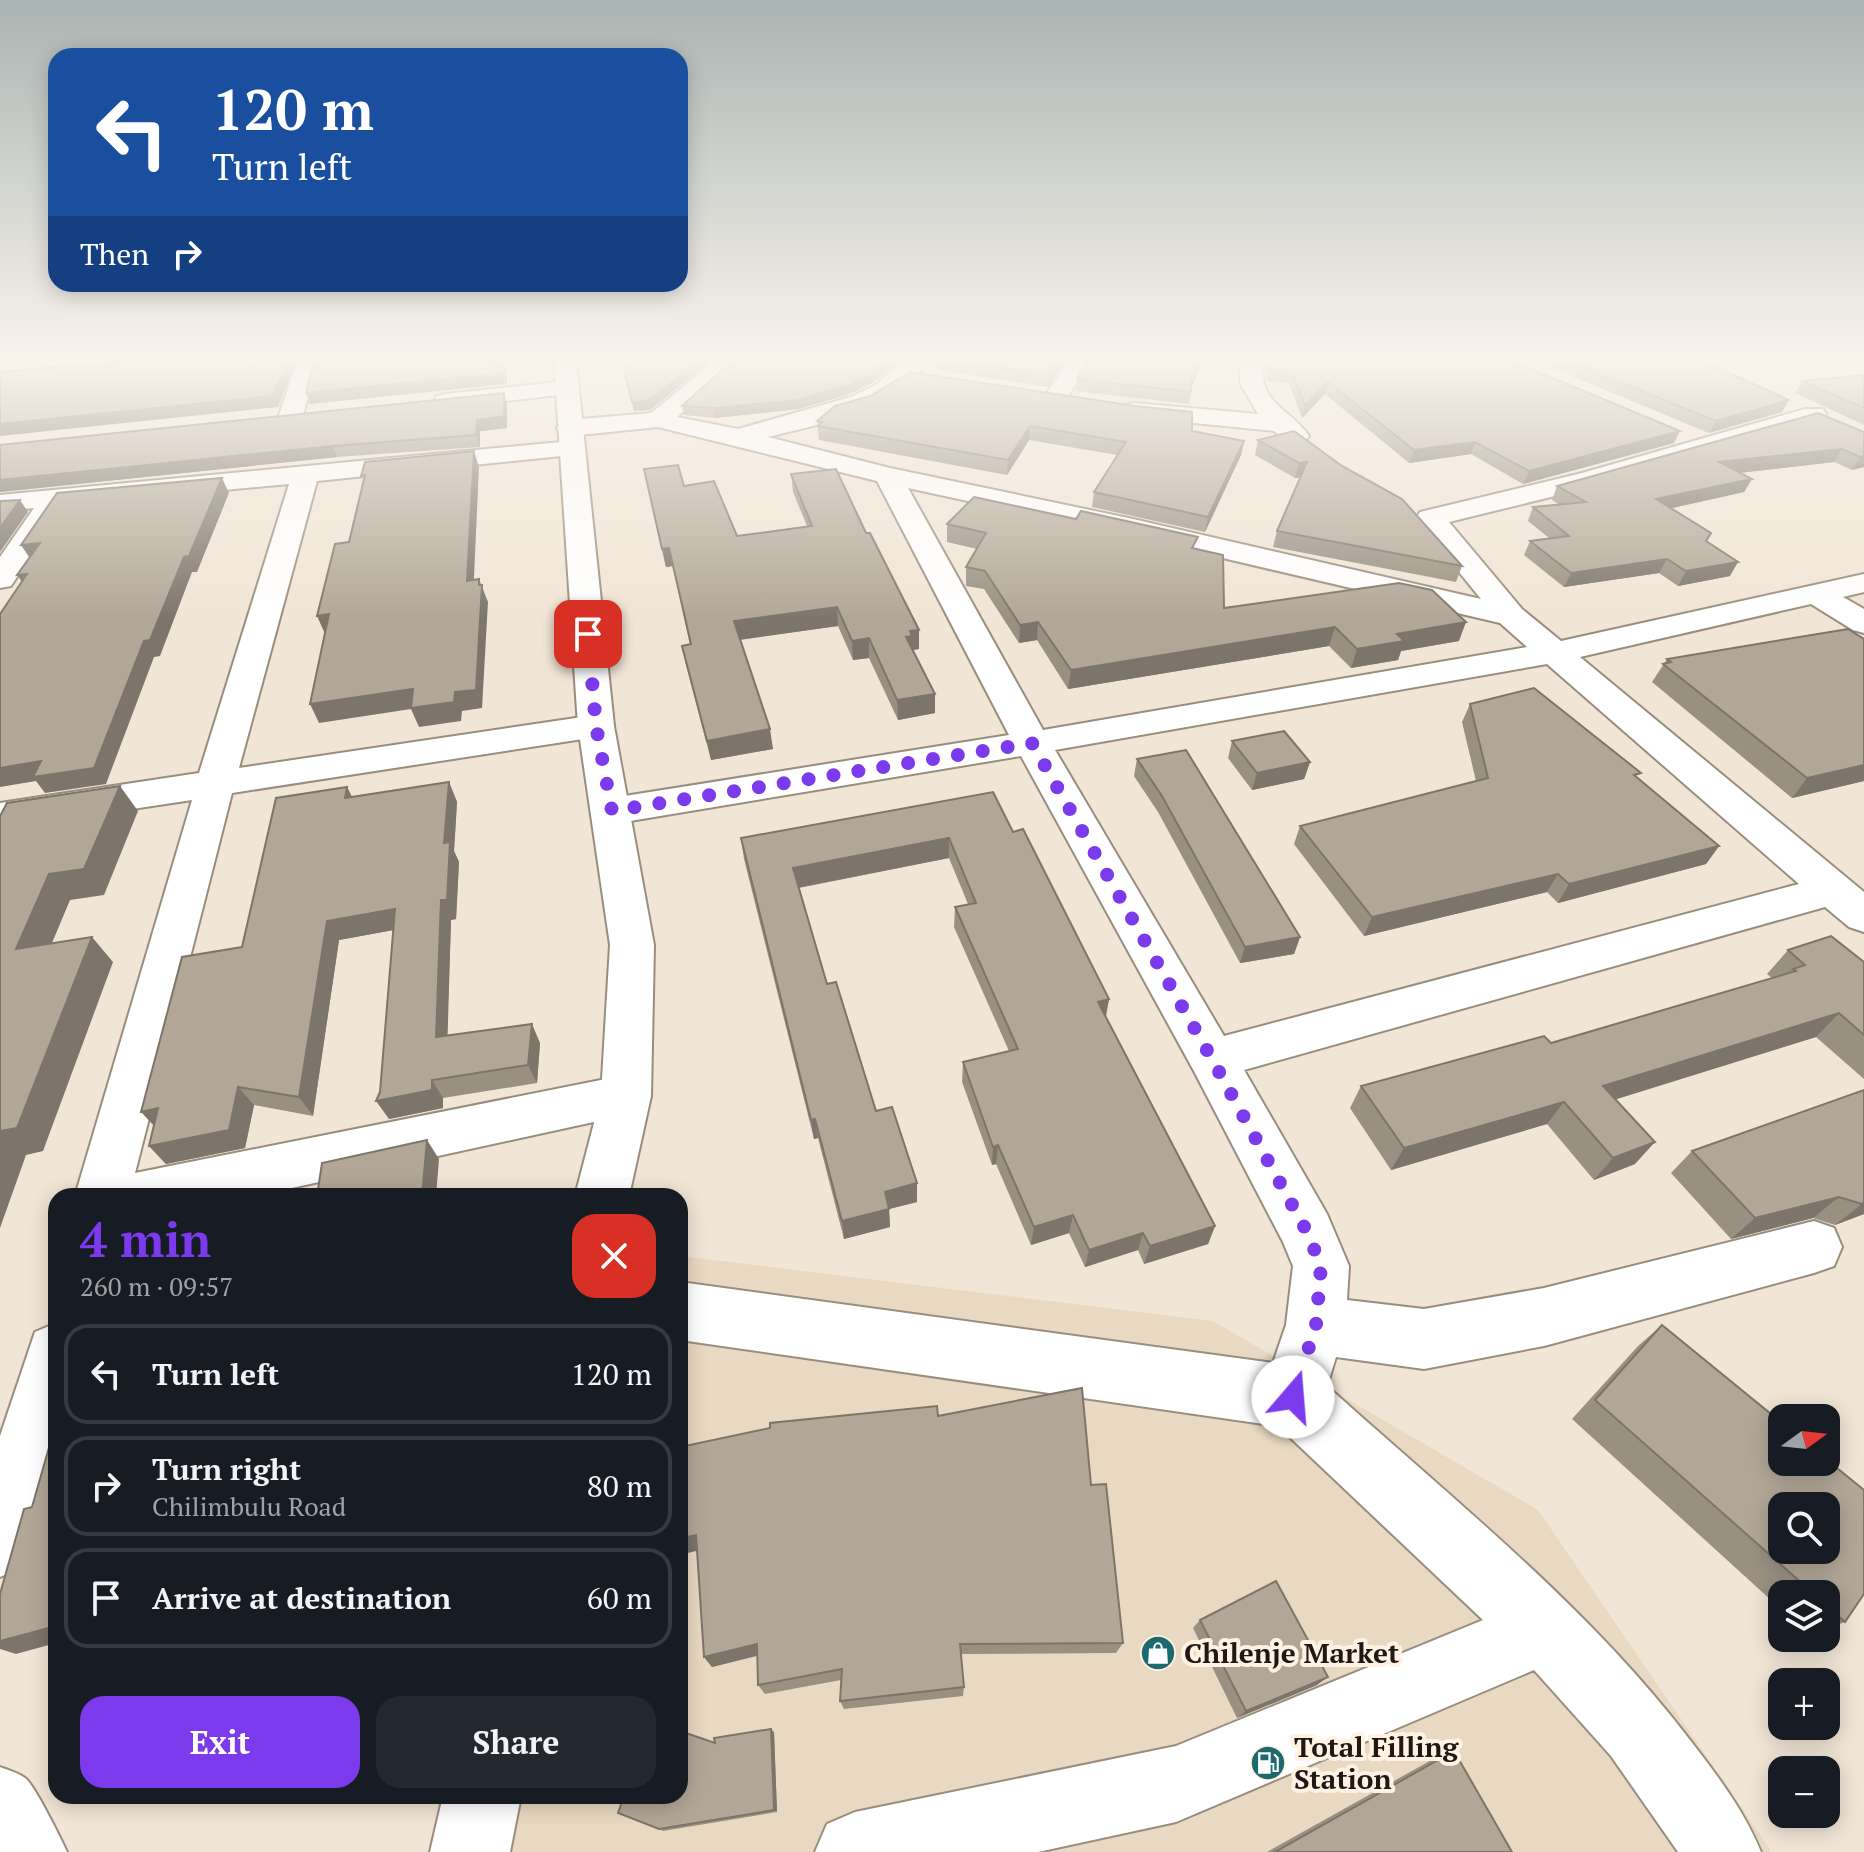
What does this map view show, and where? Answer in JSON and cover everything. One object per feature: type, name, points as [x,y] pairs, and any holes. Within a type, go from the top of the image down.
[{"type":"street","points":[[0,503],[305,475],[503,447]]},
{"type":"street","points":[[572,447],[596,726],[632,945],[626,1096],[604,1188]]},
{"type":"street","points":[[778,447],[888,476],[1133,528],[1511,616]]},
{"type":"street","points":[[1313,447],[1317,450]]},
{"type":"street","points":[[1430,518],[1590,479],[1694,447]]},
{"type":"street","points":[[104,1188],[216,782],[305,475]]},
{"type":"street","points":[[888,476],[1032,743],[1307,1232],[1321,1266],[1316,1325],[1293,1397]]},
{"type":"street","points":[[0,579],[55,498]]},
{"type":"street","points":[[1405,503],[1430,518],[1511,616],[1848,903]]},
{"type":"street","points":[[612,811],[1032,743],[1552,653],[1864,583]]},
{"type":"street","points":[[1814,593],[1864,623]]},
{"type":"street","points":[[0,816],[596,726]]},
{"type":"street","points":[[1212,1059],[1848,903]]},
{"type":"street","points":[[179,1188],[626,1096]]},
{"type":"street","points":[[1316,1325],[1424,1339],[1544,1317],[1814,1247]]},
{"type":"street","points":[[688,1312],[1293,1397],[1545,1630],[1637,1730],[1708,1828],[1721,1852]]},
{"type":"street","points":[[0,1543],[48,1380]]},
{"type":"street","points":[[855,1852],[1176,1784],[1545,1630]]},
{"type":"street","points":[[470,1852],[480,1804]]},
{"type":"street","points":[[0,1806],[20,1845],[27,1852]]},
{"type":"shaded area","name":"Chilenje Market","points":[[688,1257],[1213,1321],[1538,1510],[1772,1852],[466,1852],[492,1804],[688,1804]]},
{"type":"building","points":[[0,447],[319,447],[0,480]]},
{"type":"building","points":[[938,447],[1016,447],[1008,460]]},
{"type":"building","points":[[1123,447],[1241,447],[1208,517],[1094,492]]},
{"type":"building","points":[[1271,447],[1317,447],[1342,466],[1402,499],[1462,566],[1277,531],[1307,462],[1299,463]]},
{"type":"building","points":[[1485,447],[1618,447],[1529,471]]},
{"type":"building","points":[[1695,447],[1864,447],[1864,456],[1860,457],[1842,449],[1719,462],[1752,479],[1656,499],[1711,533],[1706,541],[1738,562],[1686,571],[1667,559],[1571,573],[1530,541],[1569,536],[1533,507],[1586,502],[1557,486]]},
{"type":"building","points":[[474,451],[467,581],[479,579],[479,585],[482,585],[476,690],[455,692],[454,702],[411,708],[413,689],[310,704],[329,614],[317,616],[335,544],[349,542],[365,475],[361,476],[365,462]]},
{"type":"building","points":[[678,465],[684,486],[714,481],[737,536],[812,526],[791,474],[836,469],[866,533],[870,533],[919,630],[910,631],[912,636],[906,637],[935,694],[897,700],[869,638],[852,641],[837,607],[734,621],[770,729],[707,741],[682,646],[691,644],[669,548],[662,549],[644,469]]},
{"type":"building","points":[[222,478],[189,556],[184,557],[150,640],[144,641],[94,768],[33,777],[41,761],[0,768],[0,614],[27,574],[17,575],[40,543],[21,545],[57,493]]},
{"type":"building","points":[[974,497],[1076,519],[1081,511],[1198,537],[1192,548],[1223,555],[1224,608],[1399,583],[1432,590],[1466,622],[1397,634],[1404,641],[1357,649],[1335,627],[1071,670],[1038,622],[1020,625],[985,571],[966,567],[986,533],[947,524]]},
{"type":"building","points":[[20,500],[0,528],[0,501]]},
{"type":"building","points":[[1848,629],[1864,639],[1864,765],[1807,778],[1663,664],[1671,662],[1667,659]]},
{"type":"building","points":[[1534,688],[1641,773],[1634,775],[1719,846],[1569,884],[1558,874],[1372,917],[1300,826],[1488,778],[1470,704]]},
{"type":"building","points":[[1284,731],[1310,762],[1257,773],[1232,741]]},
{"type":"building","points":[[1186,750],[1300,937],[1245,947],[1162,796],[1137,759]]},
{"type":"building","points":[[449,782],[444,843],[450,842],[447,900],[441,900],[436,1037],[532,1024],[528,1065],[432,1080],[432,1090],[376,1101],[380,1092],[395,909],[327,921],[299,1097],[238,1087],[229,1130],[149,1146],[158,1108],[141,1112],[182,957],[242,947],[276,798],[347,787],[345,798]]},
{"type":"building","points":[[120,786],[84,869],[49,874],[16,949],[92,937],[17,1128],[0,1131],[0,816],[7,803]]},
{"type":"building","points":[[993,792],[1013,832],[1023,829],[1109,999],[1098,1002],[1215,1226],[1150,1246],[1143,1233],[1089,1250],[1073,1215],[1034,1227],[998,1145],[993,1147],[963,1062],[1018,1049],[955,907],[976,903],[949,838],[793,868],[827,984],[836,982],[876,1111],[892,1107],[917,1183],[885,1192],[889,1209],[842,1221],[815,1119],[811,1120],[741,838]]},
{"type":"building","points":[[1831,936],[1864,962],[1864,1035],[1839,1013],[1603,1086],[1655,1142],[1613,1158],[1564,1102],[1404,1148],[1361,1086],[1544,1036],[1551,1043],[1796,971],[1793,969],[1805,965],[1788,950]]},
{"type":"building","points":[[1864,1090],[1862,1204],[1839,1197],[1755,1218],[1692,1151]]},
{"type":"building","points":[[427,1140],[423,1188],[318,1188],[322,1163]]},
{"type":"building","points":[[1662,1325],[1768,1412],[1768,1476],[1840,1476],[1840,1470],[1864,1490],[1864,1594],[1845,1622],[1840,1618],[1840,1580],[1798,1580],[1780,1564],[1840,1564],[1840,1492],[1768,1492],[1768,1553],[1595,1400]]},
{"type":"building","points":[[1082,1388],[1091,1485],[1106,1484],[1123,1643],[960,1644],[964,1687],[840,1701],[842,1669],[758,1685],[757,1644],[704,1657],[696,1535],[688,1537],[688,1445],[770,1428],[770,1423],[937,1406],[938,1416]]},
{"type":"building","points":[[48,1451],[48,1628],[0,1641],[0,1594],[24,1509],[32,1507]]},
{"type":"building","points":[[1276,1581],[1328,1677],[1246,1711],[1200,1620]]},
{"type":"building","points":[[771,1729],[774,1810],[659,1829],[618,1813],[621,1804],[688,1804],[688,1734],[715,1743],[714,1738]]},
{"type":"building","points":[[1454,1751],[1512,1852],[1275,1852]]},
{"type":"place","name":"Chilenje Market","points":[[1158,1653]]},
{"type":"place","name":"Total Filling Station","points":[[1268,1763]]},
{"type":"route","points":[[588,634],[596,726],[612,811],[1032,743],[1212,1059],[1307,1232],[1321,1266],[1316,1325],[1293,1397]]}]
